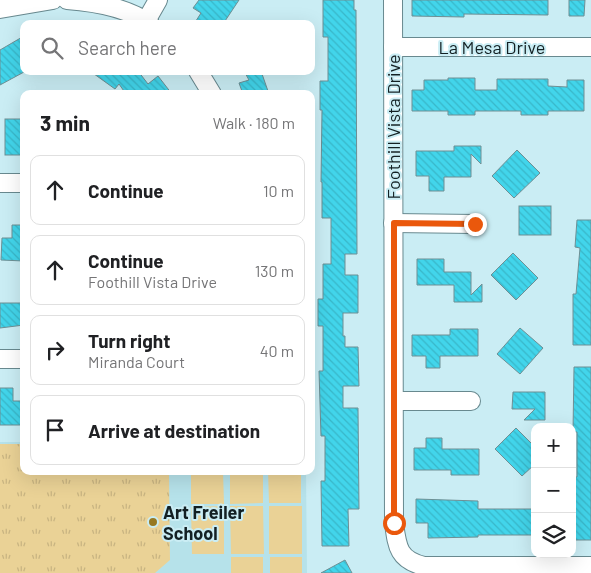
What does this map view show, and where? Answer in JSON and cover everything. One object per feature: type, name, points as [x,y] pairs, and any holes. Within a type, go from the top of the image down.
[{"type":"street","points":[[0,9],[53,0]]},
{"type":"street","points":[[67,0],[91,2],[121,10],[144,20]]},
{"type":"street","points":[[149,20],[158,0]]},
{"type":"street","name":"Foothill Vista Drive","points":[[393,0],[394,523],[398,547],[404,557],[414,564],[424,566],[591,566]]},
{"type":"street","name":"La Mesa Drive","points":[[393,47],[591,47]]},
{"type":"street","points":[[200,75],[210,90]]},
{"type":"street","points":[[0,182],[20,183]]},
{"type":"street","points":[[394,223],[475,224]]},
{"type":"street","points":[[0,359],[20,359]]},
{"type":"street","points":[[394,401],[471,401]]},
{"type":"shaded area","name":"Art Freiler School","points":[[0,442],[20,442],[20,475],[306,475],[307,573],[0,573]]},
{"type":"green space","points":[[0,444],[20,444],[20,475],[169,475],[170,560],[155,573],[0,573]]},
{"type":"green space","points":[[191,475],[223,475],[224,504],[191,504]]},
{"type":"green space","points":[[230,475],[263,475],[263,503],[230,504]]},
{"type":"green space","points":[[268,475],[301,475],[301,503],[269,503]]},
{"type":"green space","points":[[224,506],[224,554],[192,554],[191,507]]},
{"type":"green space","points":[[230,506],[263,506],[264,554],[231,554]]},
{"type":"green space","points":[[269,506],[302,506],[302,554],[269,554]]},
{"type":"green space","points":[[231,557],[263,557],[263,573],[231,573]]},
{"type":"green space","points":[[270,557],[302,557],[302,573],[270,573]]},
{"type":"building","points":[[199,0],[239,0],[226,20],[197,20],[201,13],[193,8]]},
{"type":"building","points":[[323,0],[354,0],[354,10],[356,10],[357,254],[345,254],[345,275],[358,275],[358,313],[343,313],[343,336],[345,336],[345,347],[358,347],[359,386],[343,386],[343,408],[358,408],[359,509],[348,509],[349,546],[322,546],[321,481],[325,481],[325,436],[321,436],[319,371],[323,371],[323,326],[318,326],[318,299],[323,299],[323,264],[331,264],[331,218],[322,218],[322,110],[320,110],[320,81],[328,81],[328,37],[323,37]]},
{"type":"building","points":[[412,0],[548,0],[548,15],[464,14],[464,17],[412,16]]},
{"type":"building","points":[[569,0],[585,0],[584,16],[569,16]]},
{"type":"building","points":[[20,38],[20,74],[0,85],[0,50]]},
{"type":"building","points":[[96,75],[141,75],[148,84],[158,76],[169,90],[123,90],[119,84],[115,89]]},
{"type":"building","points":[[246,75],[262,75],[268,90],[242,90],[239,83],[249,80]]},
{"type":"building","points":[[448,78],[475,78],[475,90],[497,90],[497,79],[548,79],[548,86],[567,87],[567,80],[584,80],[584,111],[548,111],[548,115],[521,115],[521,111],[475,111],[475,115],[448,115],[448,111],[412,111],[412,90],[424,90],[424,80],[448,80]]},
{"type":"building","points":[[5,119],[20,119],[20,155],[5,155]]},
{"type":"building","points":[[454,146],[481,146],[481,164],[471,154],[471,177],[444,177],[444,191],[429,191],[429,176],[416,176],[416,151],[454,151]]},
{"type":"building","points":[[517,150],[540,173],[514,198],[492,176]]},
{"type":"building","points":[[519,206],[551,206],[551,235],[519,235]]},
{"type":"building","points":[[577,220],[591,220],[591,345],[573,345],[573,294],[576,294],[580,248],[575,247]]},
{"type":"building","points":[[12,225],[20,225],[20,261],[1,260],[2,238],[12,238]]},
{"type":"building","points":[[513,253],[538,278],[516,300],[491,275]]},
{"type":"building","points":[[417,259],[444,259],[444,272],[471,272],[471,295],[482,284],[482,302],[454,302],[454,285],[417,285]]},
{"type":"building","points":[[0,303],[20,303],[20,326],[0,328]]},
{"type":"building","points":[[520,328],[543,348],[520,374],[497,354]]},
{"type":"building","points":[[450,329],[478,329],[478,356],[440,356],[440,368],[426,368],[426,356],[412,356],[412,335],[450,335]]},
{"type":"building","points":[[574,367],[591,367],[591,540],[576,540],[577,432],[576,423],[573,423]]},
{"type":"building","points":[[0,388],[13,388],[13,401],[20,401],[20,425],[0,425]]},
{"type":"building","points":[[513,392],[545,392],[545,420],[524,420],[535,409],[512,409]]},
{"type":"building","points":[[516,428],[531,443],[531,468],[522,476],[495,449]]},
{"type":"building","points":[[426,438],[442,438],[442,449],[479,449],[479,475],[451,475],[451,470],[414,470],[414,448],[426,448]]},
{"type":"building","points":[[416,499],[478,501],[478,509],[531,509],[531,535],[478,535],[478,537],[428,538],[428,523],[416,523]]},
{"type":"building","points":[[345,560],[352,573],[321,573]]},
{"type":"place","name":"Art Freiler School","points":[[153,522]]},
{"type":"route","points":[[394,523],[394,223],[475,224]]}]
